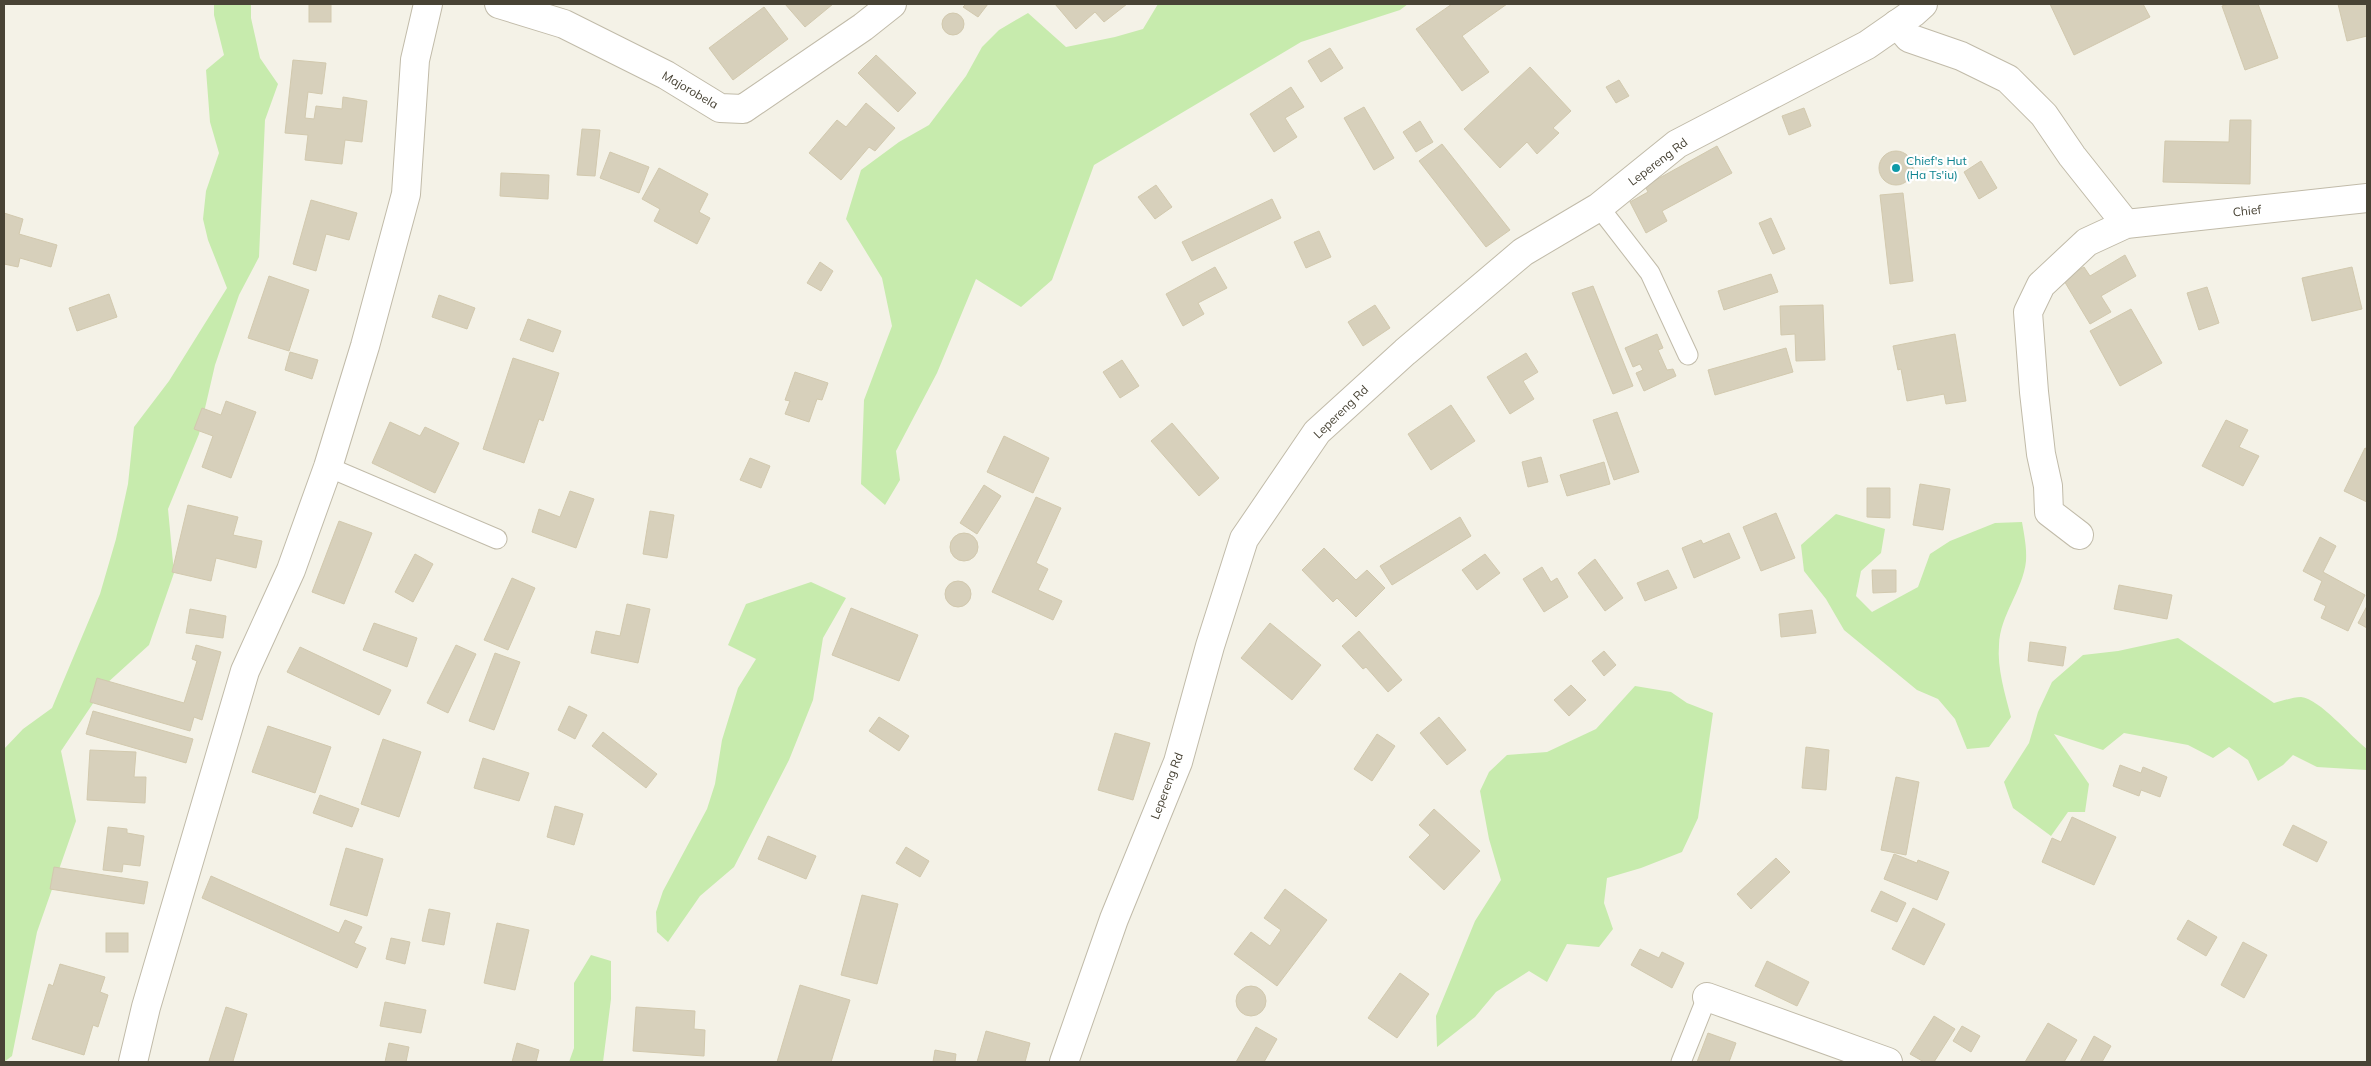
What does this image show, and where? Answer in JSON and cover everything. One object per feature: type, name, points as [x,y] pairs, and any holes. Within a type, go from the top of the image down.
[{"type":"street","points":[[133,1062],[146,1007],[245,671],[291,570],[328,466],[365,346],[406,194],[415,60],[428,4]]},
{"type":"street","name":"Majorobela","points":[[499,4],[564,24],[666,75],[720,108],[742,110],[863,27],[892,4]]},
{"type":"street","name":"Lepereng Rd","points":[[1064,1062],[1114,919],[1178,762],[1210,646],[1244,539],[1317,432],[1405,352],[1523,252],[1599,207],[1677,144],[1867,45],[1923,4]]},
{"type":"street","points":[[1897,24],[1909,38],[1961,56],[2008,78],[2044,115],[2072,156],[2126,224]]},
{"type":"street","name":"Chief","points":[[2079,535],[2049,512],[2048,486],[2040,454],[2028,312],[2040,284],[2087,242],[2126,224],[2365,204]]},
{"type":"street","points":[[1707,997],[1888,1062]]},
{"type":"lane","points":[[1599,207],[1650,273],[1688,355]]},
{"type":"lane","points":[[328,466],[497,538]]},
{"type":"lane","points":[[1681,1062],[1707,997]]},
{"type":"green space","points":[[214,4],[251,4],[251,18],[260,58],[278,84],[265,120],[259,257],[239,295],[215,365],[199,434],[168,509],[174,573],[149,645],[106,684],[61,751],[76,821],[37,932],[12,1056],[4,1062],[4,749],[23,729],[52,708],[100,594],[116,539],[128,484],[134,427],[169,381],[227,288],[208,240],[203,219],[206,191],[219,153],[210,122],[206,70],[224,55],[214,15]]},
{"type":"green space","points":[[1158,4],[1408,4],[1400,10],[1301,42],[1094,165],[1052,280],[1021,307],[976,279],[937,373],[896,451],[900,480],[885,505],[861,484],[864,400],[892,326],[882,278],[846,219],[861,170],[899,142],[929,125],[966,76],[982,47],[999,30],[1028,13],[1066,47],[1143,29]]},
{"type":"green space","points":[[1836,514],[1885,529],[1881,553],[1861,571],[1856,596],[1872,612],[1918,587],[1930,554],[1950,541],[1995,523],[2022,522],[2026,551],[2024,572],[2003,623],[1999,645],[2000,672],[2011,717],[1989,747],[1967,749],[1955,719],[1938,699],[1917,690],[1844,630],[1826,599],[1804,571],[1801,545]]},
{"type":"green space","points":[[811,582],[846,598],[823,638],[813,700],[789,760],[734,867],[700,896],[668,942],[657,932],[656,912],[663,891],[707,809],[715,784],[722,740],[738,688],[756,659],[728,645],[746,604]]},
{"type":"green space","points":[[2178,638],[2274,703],[2301,697],[2317,704],[2367,749],[2367,770],[2317,767],[2293,755],[2283,765],[2258,781],[2248,760],[2229,747],[2213,758],[2188,745],[2124,733],[2103,750],[2054,734],[2089,784],[2085,812],[2068,812],[2051,836],[2013,808],[2004,782],[2029,743],[2038,712],[2052,682],[2083,655],[2118,651]]},
{"type":"green space","points":[[1635,686],[1671,692],[1687,703],[1713,713],[1698,818],[1682,852],[1641,868],[1607,878],[1604,903],[1613,929],[1599,947],[1567,944],[1547,982],[1529,971],[1496,992],[1475,1017],[1437,1047],[1436,1016],[1475,921],[1501,880],[1489,839],[1480,791],[1489,772],[1507,755],[1547,752],[1596,729]]},
{"type":"green space","points":[[591,955],[611,961],[611,999],[603,1062],[569,1062],[574,1048],[574,983]]},
{"type":"building","points":[[309,4],[331,4],[331,22],[309,22]]},
{"type":"building","points":[[785,4],[833,4],[805,27]]},
{"type":"building","points":[[966,4],[988,4],[978,17],[963,7]]},
{"type":"building","points":[[1055,4],[1127,4],[1104,22],[1095,12],[1076,29]]},
{"type":"building","points":[[1452,4],[1507,4],[1462,36],[1489,72],[1462,91],[1416,29]]},
{"type":"building","points":[[2050,4],[2143,4],[2150,17],[2074,55]]},
{"type":"building","points":[[2229,4],[2258,4],[2278,58],[2245,70],[2222,6]]},
{"type":"building","points":[[2338,4],[2367,4],[2367,36],[2347,41]]},
{"type":"building","points":[[764,7],[788,39],[733,80],[709,48]]},
{"type":"building","points":[[953,13],[961,16],[964,24],[961,32],[953,35],[945,32],[942,24],[945,16]]},
{"type":"building","points":[[1330,48],[1343,68],[1321,82],[1308,61]]},
{"type":"building","points":[[876,55],[916,93],[898,112],[858,73]]},
{"type":"building","points":[[293,60],[326,63],[322,94],[308,92],[305,118],[314,119],[316,106],[342,109],[343,97],[367,101],[362,142],[345,140],[342,164],[305,160],[308,135],[285,133]]},
{"type":"building","points":[[1530,67],[1571,111],[1553,128],[1559,133],[1537,154],[1527,142],[1500,168],[1464,129]]},
{"type":"building","points":[[1619,80],[1629,96],[1616,103],[1606,87]]},
{"type":"building","points":[[1291,87],[1304,107],[1285,118],[1297,137],[1274,152],[1250,114]]},
{"type":"building","points":[[866,103],[895,128],[875,151],[869,147],[841,180],[809,153],[837,120],[846,127]]},
{"type":"building","points":[[1364,107],[1394,158],[1374,170],[1344,118]]},
{"type":"building","points":[[1804,108],[1811,126],[1789,135],[1782,116]]},
{"type":"building","points":[[2230,120],[2251,120],[2250,184],[2163,182],[2165,141],[2229,142]]},
{"type":"building","points":[[1420,121],[1433,142],[1416,152],[1403,132]]},
{"type":"building","points":[[582,129],[600,130],[595,176],[577,175]]},
{"type":"building","points":[[1442,144],[1510,230],[1486,247],[1419,161]]},
{"type":"building","points":[[1717,146],[1732,173],[1662,211],[1667,221],[1646,233],[1630,202],[1648,192],[1645,186]]},
{"type":"building","name":"Chief's Hut (Ha Ts'iu)","points":[[1896,151],[1903,152],[1908,156],[1912,161],[1912,175],[1908,180],[1903,184],[1896,185],[1889,184],[1884,180],[1880,175],[1879,168],[1880,161],[1884,156],[1889,152]]},
{"type":"building","points":[[610,152],[649,167],[639,193],[600,178]]},
{"type":"building","points":[[1981,161],[1997,188],[1979,199],[1964,172]]},
{"type":"building","points":[[659,168],[708,194],[699,212],[710,218],[697,244],[654,221],[660,209],[642,199]]},
{"type":"building","points":[[501,173],[549,175],[548,199],[500,196]]},
{"type":"building","points":[[1156,185],[1172,207],[1155,219],[1138,197]]},
{"type":"building","points":[[1903,193],[1913,281],[1890,284],[1880,195]]},
{"type":"building","points":[[1272,199],[1281,218],[1192,261],[1182,242]]},
{"type":"building","points":[[311,200],[357,213],[349,240],[326,234],[316,271],[293,264]]},
{"type":"building","points":[[4,213],[23,219],[19,234],[57,245],[51,267],[20,258],[18,267],[4,264]]},
{"type":"building","points":[[1771,218],[1785,249],[1773,254],[1759,223]]},
{"type":"building","points":[[1319,231],[1331,257],[1306,268],[1294,242]]},
{"type":"building","points":[[2125,255],[2136,276],[2101,296],[2111,312],[2090,324],[2063,279],[2084,267],[2090,276]]},
{"type":"building","points":[[820,262],[833,271],[821,291],[807,283]]},
{"type":"building","points":[[1215,267],[1227,288],[1198,303],[1204,314],[1183,326],[1166,294]]},
{"type":"building","points":[[2352,267],[2362,309],[2312,321],[2302,278]]},
{"type":"building","points":[[1771,274],[1778,292],[1724,310],[1718,291]]},
{"type":"building","points":[[269,276],[309,290],[289,351],[248,338]]},
{"type":"building","points":[[1593,286],[1633,386],[1613,394],[1572,293]]},
{"type":"building","points":[[2207,287],[2219,323],[2199,330],[2187,293]]},
{"type":"building","points":[[109,294],[117,317],[77,331],[69,308]]},
{"type":"building","points":[[439,295],[475,308],[467,329],[432,317]]},
{"type":"building","points":[[1375,305],[1390,328],[1363,346],[1348,322]]},
{"type":"building","points":[[1823,305],[1825,360],[1796,361],[1795,334],[1781,335],[1780,306]]},
{"type":"building","points":[[2131,309],[2162,363],[2120,386],[2090,331]]},
{"type":"building","points":[[528,319],[561,331],[553,352],[520,340]]},
{"type":"building","points":[[1657,334],[1663,348],[1658,350],[1667,370],[1673,369],[1676,376],[1644,391],[1636,373],[1643,370],[1640,364],[1633,367],[1625,348]]},
{"type":"building","points":[[1955,334],[1966,401],[1946,404],[1944,394],[1907,401],[1901,369],[1898,370],[1893,346]]},
{"type":"building","points":[[1786,348],[1793,372],[1715,395],[1708,370]]},
{"type":"building","points":[[290,352],[318,360],[312,379],[285,370]]},
{"type":"building","points":[[1526,353],[1538,372],[1523,381],[1534,399],[1510,414],[1487,377]]},
{"type":"building","points":[[513,358],[559,373],[543,421],[539,419],[524,463],[483,449]]},
{"type":"building","points":[[1122,360],[1139,386],[1120,398],[1103,372]]},
{"type":"building","points":[[795,372],[828,383],[822,400],[817,399],[809,422],[785,414],[790,401],[785,400]]},
{"type":"building","points":[[226,401],[256,412],[231,478],[202,467],[213,436],[194,429],[202,408],[221,415]]},
{"type":"building","points":[[1451,405],[1475,441],[1431,470],[1408,434]]},
{"type":"building","points":[[1617,412],[1639,472],[1614,480],[1593,420]]},
{"type":"building","points":[[2226,420],[2248,430],[2239,447],[2259,456],[2243,486],[2202,466]]},
{"type":"building","points":[[390,422],[420,436],[425,427],[459,443],[435,493],[372,463]]},
{"type":"building","points":[[1172,423],[1219,478],[1199,496],[1151,441]]},
{"type":"building","points":[[1004,436],[1049,458],[1033,493],[987,472]]},
{"type":"building","points":[[2365,448],[2367,449],[2367,502],[2344,491]]},
{"type":"building","points":[[1541,457],[1548,482],[1528,487],[1522,462]]},
{"type":"building","points":[[750,458],[770,466],[761,488],[740,480]]},
{"type":"building","points":[[1604,462],[1610,484],[1567,496],[1560,475]]},
{"type":"building","points":[[1920,484],[1950,489],[1943,530],[1913,525]]},
{"type":"building","points":[[984,485],[1001,496],[977,534],[960,523]]},
{"type":"building","points":[[1867,488],[1890,488],[1890,518],[1867,517]]},
{"type":"building","points":[[570,491],[594,499],[576,548],[532,532],[539,509],[560,517]]},
{"type":"building","points":[[1036,497],[1061,508],[1036,563],[1048,569],[1038,590],[1062,601],[1053,620],[992,592]]},
{"type":"building","points":[[188,505],[238,517],[233,535],[262,541],[256,568],[216,558],[211,581],[172,572]]},
{"type":"building","points":[[650,511],[674,515],[667,558],[643,554]]},
{"type":"building","points":[[1776,513],[1795,558],[1761,571],[1743,527]]},
{"type":"building","points":[[1460,517],[1471,536],[1392,585],[1380,566]]},
{"type":"building","points":[[339,521],[372,533],[344,604],[312,592]]},
{"type":"building","points":[[964,533],[974,537],[978,547],[974,557],[964,561],[954,557],[950,547],[954,537]]},
{"type":"building","points":[[1729,533],[1740,558],[1694,578],[1682,548],[1701,540],[1703,544]]},
{"type":"building","points":[[2320,537],[2336,546],[2323,572],[2365,595],[2348,631],[2321,618],[2326,606],[2314,600],[2322,581],[2303,571]]},
{"type":"building","points":[[1324,548],[1356,580],[1367,570],[1385,588],[1356,617],[1337,598],[1333,602],[1302,570]]},
{"type":"building","points":[[415,554],[433,564],[413,602],[395,592]]},
{"type":"building","points":[[1485,554],[1500,573],[1477,590],[1462,570]]},
{"type":"building","points":[[1595,559],[1623,598],[1605,611],[1578,573]]},
{"type":"building","points":[[1542,567],[1551,582],[1557,578],[1568,597],[1544,612],[1523,579]]},
{"type":"building","points":[[1668,570],[1677,588],[1645,601],[1637,583]]},
{"type":"building","points":[[1872,570],[1896,570],[1896,592],[1873,593]]},
{"type":"building","points":[[512,578],[535,588],[508,650],[484,640]]},
{"type":"building","points":[[958,581],[967,585],[971,594],[967,603],[958,607],[949,603],[945,594],[949,585]]},
{"type":"building","points":[[2119,585],[2172,595],[2167,619],[2114,609]]},
{"type":"building","points":[[627,604],[650,609],[638,663],[591,653],[596,631],[620,636]]},
{"type":"building","points":[[2367,606],[2367,628],[2358,623]]},
{"type":"building","points":[[851,608],[918,635],[899,681],[832,655]]},
{"type":"building","points":[[190,609],[226,616],[223,638],[186,633]]},
{"type":"building","points":[[1812,610],[1816,633],[1781,637],[1779,614]]},
{"type":"building","points":[[374,623],[417,638],[407,667],[363,650]]},
{"type":"building","points":[[1270,623],[1321,665],[1292,700],[1241,658]]},
{"type":"building","points":[[1359,631],[1402,680],[1388,692],[1366,667],[1363,669],[1342,646]]},
{"type":"building","points":[[2030,642],[2066,647],[2063,666],[2028,661]]},
{"type":"building","points":[[196,645],[221,652],[202,720],[194,717],[190,731],[90,702],[97,678],[184,703],[197,661],[192,659]]},
{"type":"building","points":[[456,645],[476,654],[448,713],[427,703]]},
{"type":"building","points":[[300,647],[391,690],[379,715],[287,672]]},
{"type":"building","points":[[1604,651],[1616,665],[1604,676],[1592,661]]},
{"type":"building","points":[[495,653],[520,662],[494,730],[469,721]]},
{"type":"building","points":[[1571,685],[1586,700],[1569,716],[1554,700]]},
{"type":"building","points":[[569,706],[587,715],[575,739],[558,730]]},
{"type":"building","points":[[93,711],[193,739],[186,763],[86,734]]},
{"type":"building","points":[[879,717],[909,736],[899,751],[869,731]]},
{"type":"building","points":[[1439,717],[1466,750],[1447,765],[1420,733]]},
{"type":"building","points":[[268,726],[331,747],[315,793],[252,772]]},
{"type":"building","points":[[603,732],[657,774],[646,788],[592,746]]},
{"type":"building","points":[[1115,733],[1150,743],[1133,800],[1098,790]]},
{"type":"building","points":[[1377,734],[1395,746],[1372,781],[1354,769]]},
{"type":"building","points":[[383,739],[421,752],[399,817],[361,804]]},
{"type":"building","points":[[1806,747],[1829,750],[1826,790],[1802,788]]},
{"type":"building","points":[[90,750],[136,752],[134,777],[146,777],[145,803],[87,800]]},
{"type":"building","points":[[483,758],[529,773],[519,801],[474,788]]},
{"type":"building","points":[[2120,765],[2141,773],[2143,767],[2167,777],[2160,797],[2141,790],[2139,796],[2113,786]]},
{"type":"building","points":[[1896,777],[1919,782],[1906,855],[1881,850]]},
{"type":"building","points":[[320,795],[359,809],[352,827],[313,813]]},
{"type":"building","points":[[555,806],[583,814],[574,845],[547,837]]},
{"type":"building","points":[[1434,809],[1480,851],[1444,890],[1409,857],[1430,835],[1419,825]]},
{"type":"building","points":[[2072,817],[2116,837],[2094,885],[2042,862],[2052,838],[2061,842]]},
{"type":"building","points":[[2293,825],[2327,842],[2317,862],[2283,845]]},
{"type":"building","points":[[108,827],[127,829],[127,833],[144,836],[140,866],[123,864],[122,872],[103,870]]},
{"type":"building","points":[[768,836],[816,856],[806,879],[758,859]]},
{"type":"building","points":[[906,847],[929,861],[920,877],[896,863]]},
{"type":"building","points":[[346,848],[383,859],[367,916],[330,905]]},
{"type":"building","points":[[1894,854],[1917,863],[1918,860],[1949,872],[1937,900],[1884,879]]},
{"type":"building","points":[[1776,858],[1790,872],[1751,909],[1737,894]]},
{"type":"building","points":[[54,867],[148,882],[144,904],[50,889]]},
{"type":"building","points":[[211,876],[339,933],[345,920],[362,927],[354,943],[366,948],[357,968],[202,898]]},
{"type":"building","points":[[1285,889],[1327,920],[1277,986],[1234,954],[1251,932],[1270,946],[1281,930],[1264,918]]},
{"type":"building","points":[[1881,891],[1906,903],[1897,922],[1871,911]]},
{"type":"building","points":[[862,895],[898,904],[877,984],[841,975]]},
{"type":"building","points":[[1913,908],[1945,924],[1924,965],[1892,949]]},
{"type":"building","points":[[429,909],[450,913],[444,945],[422,941]]},
{"type":"building","points":[[2188,920],[2217,937],[2206,956],[2177,939]]},
{"type":"building","points":[[497,923],[529,930],[515,990],[484,983]]},
{"type":"building","points":[[106,933],[128,933],[128,952],[106,952]]},
{"type":"building","points":[[391,938],[410,942],[405,964],[386,959]]},
{"type":"building","points":[[2243,942],[2267,955],[2244,998],[2221,985]]},
{"type":"building","points":[[1640,949],[1659,958],[1662,952],[1684,963],[1672,988],[1631,965]]},
{"type":"building","points":[[1767,961],[1809,982],[1797,1006],[1755,986]]},
{"type":"building","points":[[60,964],[105,977],[100,992],[108,995],[98,1027],[93,1025],[84,1055],[32,1039],[49,984],[53,986]]},
{"type":"building","points":[[1400,973],[1429,994],[1397,1038],[1368,1018]]},
{"type":"building","points":[[800,985],[850,1000],[831,1062],[777,1062]]},
{"type":"building","points":[[1251,986],[1262,990],[1266,1001],[1262,1012],[1251,1016],[1240,1012],[1236,1001],[1240,990]]},
{"type":"building","points":[[385,1002],[426,1010],[421,1033],[380,1026]]},
{"type":"building","points":[[226,1007],[247,1014],[233,1061],[236,1062],[209,1061]]},
{"type":"building","points":[[636,1007],[695,1011],[694,1029],[705,1030],[704,1056],[633,1051]]},
{"type":"building","points":[[1934,1016],[1955,1029],[1934,1062],[1924,1062],[1910,1054]]},
{"type":"building","points":[[2048,1023],[2077,1040],[2064,1062],[2025,1062]]},
{"type":"building","points":[[1962,1026],[1980,1036],[1971,1052],[1953,1041]]},
{"type":"building","points":[[1256,1027],[1277,1039],[1264,1062],[1236,1062]]},
{"type":"building","points":[[986,1031],[1030,1043],[1025,1062],[977,1062]]},
{"type":"building","points":[[1708,1033],[1736,1043],[1729,1062],[1697,1062]]},
{"type":"building","points":[[2094,1036],[2111,1046],[2102,1062],[2080,1062]]},
{"type":"building","points":[[389,1043],[409,1047],[406,1062],[385,1062]]},
{"type":"building","points":[[517,1043],[539,1050],[536,1062],[512,1062]]},
{"type":"building","points":[[935,1050],[956,1054],[955,1062],[933,1062]]},
{"type":"place","name":"Chief's Hut (Ha Ts'iu)","points":[[1896,168]]}]
